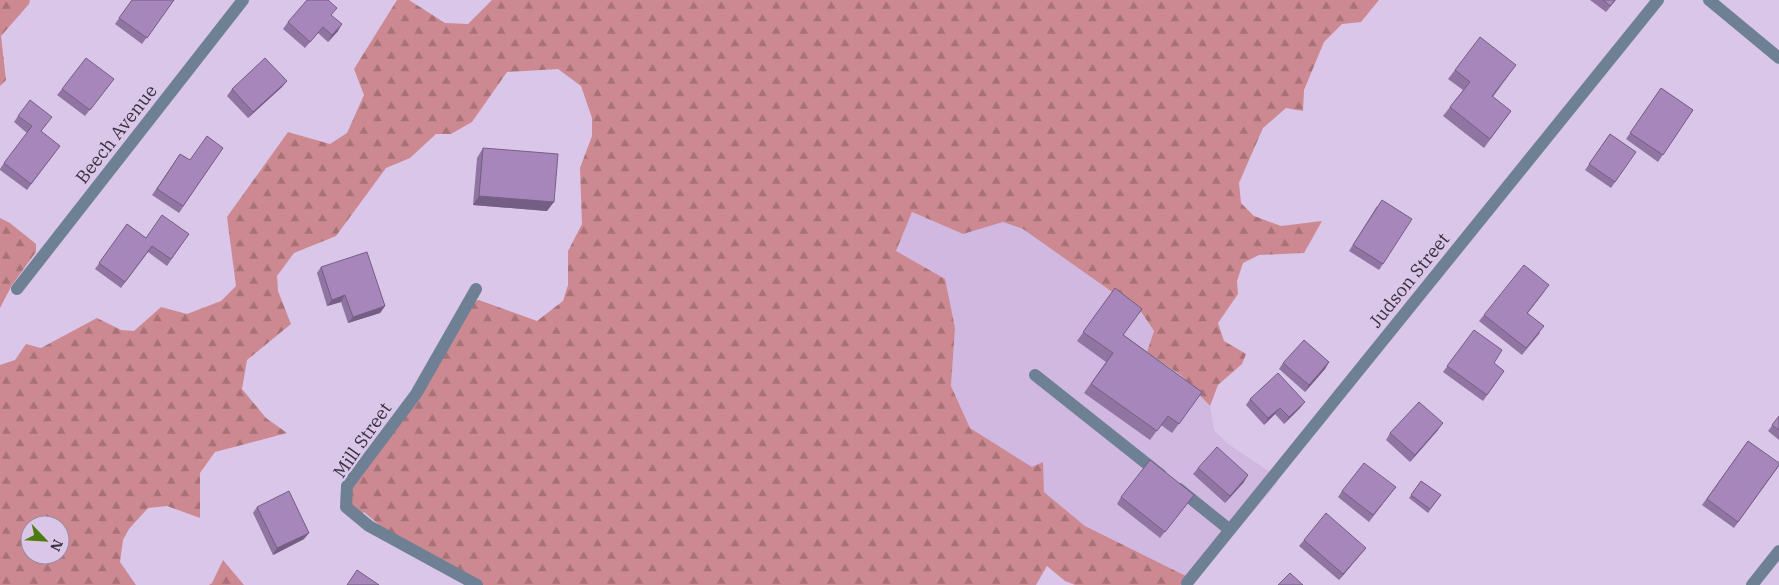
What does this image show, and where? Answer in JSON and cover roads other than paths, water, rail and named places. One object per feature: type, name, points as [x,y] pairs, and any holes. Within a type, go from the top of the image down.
[{"type":"street","name":"Beech Avenue","points":[[17,289],[243,0]]},
{"type":"street","name":"Judson Street","points":[[1186,582],[1658,0]]},
{"type":"street","points":[[1709,0],[1779,58]]},
{"type":"street","name":"Mill Street","points":[[476,289],[416,394],[347,486],[346,507],[369,526],[477,585]]},
{"type":"street","points":[[1035,375],[1230,530]]},
{"type":"street","points":[[1752,585],[1779,551]]}]
